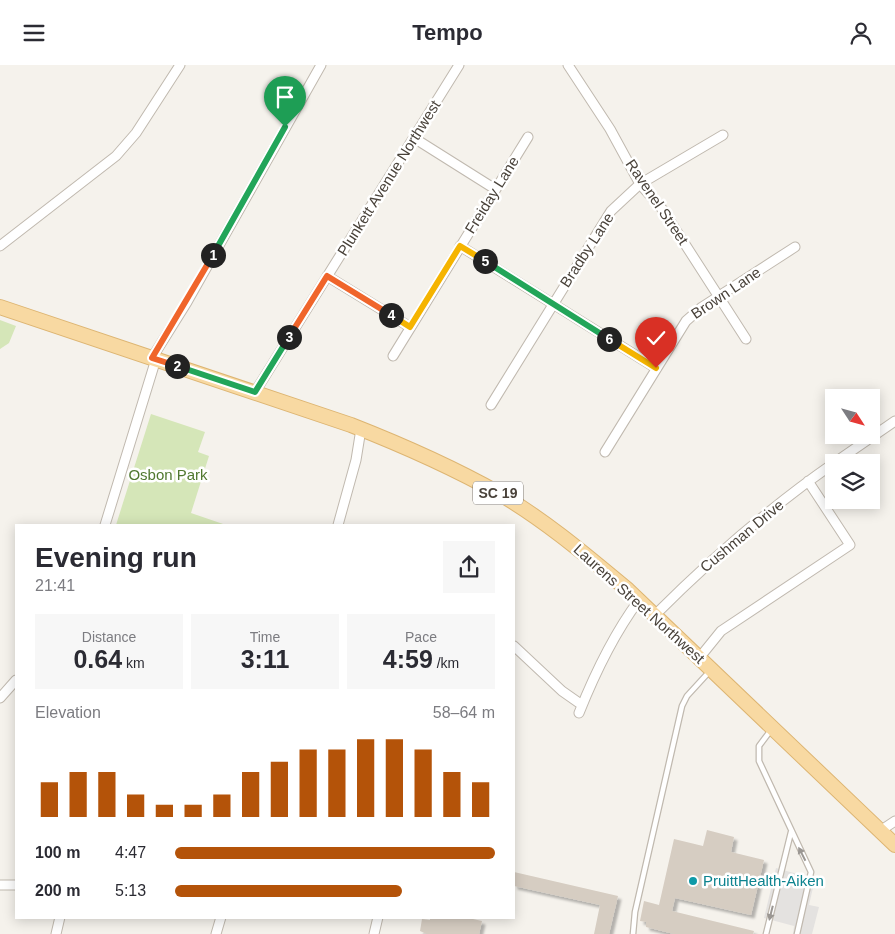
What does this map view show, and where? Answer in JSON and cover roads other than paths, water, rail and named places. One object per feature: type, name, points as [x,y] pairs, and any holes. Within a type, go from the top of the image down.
[{"type":"main road","name":"Laurens Street Northwest","points":[[0,307],[361,429],[403,445],[501,495],[582,552],[655,615],[895,845]]},
{"type":"street","points":[[0,246],[116,156],[136,133],[180,65]]},
{"type":"street","points":[[105,524],[154,358],[321,65]]},
{"type":"street","name":"Plunkett Avenue Northwest","points":[[255,392],[459,65]]},
{"type":"street","name":"Ravenel Street","points":[[568,65],[610,129],[640,184],[663,210],[746,339]]},
{"type":"street","name":"Bradby Lane","points":[[491,405],[604,221],[640,184],[723,135]]},
{"type":"street","name":"Freiday Lane","points":[[393,355],[528,137]]},
{"type":"street","points":[[414,138],[495,189]]},
{"type":"street","points":[[460,246],[656,368]]},
{"type":"street","name":"Brown Lane","points":[[605,452],[686,321],[702,307],[795,247]]},
{"type":"street","points":[[327,276],[410,327]]},
{"type":"street","name":"Cushman Drive","points":[[847,454],[895,421]]},
{"type":"street","points":[[338,524],[356,460],[361,429]]},
{"type":"street","name":"Cushman Drive","points":[[655,615],[724,548],[825,469]]},
{"type":"street","points":[[700,657],[721,631],[850,545],[808,481]]},
{"type":"street","points":[[515,647],[580,709],[624,620],[639,601]]},
{"type":"street","points":[[0,698],[15,682]]},
{"type":"street","points":[[880,831],[895,821]]},
{"type":"street","points":[[0,885],[15,885]]},
{"type":"street","points":[[56,934],[60,919]]},
{"type":"street","points":[[216,934],[220,919]]},
{"type":"street","points":[[374,934],[378,919]]},
{"type":"lane","points":[[633,934],[635,912],[682,706],[687,696],[712,669]]},
{"type":"lane","points":[[773,727],[762,740],[757,753],[763,773],[811,872],[797,934]]},
{"type":"lane","points":[[766,934],[791,832]]},
{"type":"place","name":"PruittHealth-Aiken","points":[[693,881]]},
{"type":"park label","name":"Osbon Park","points":[[168,475]]}]
